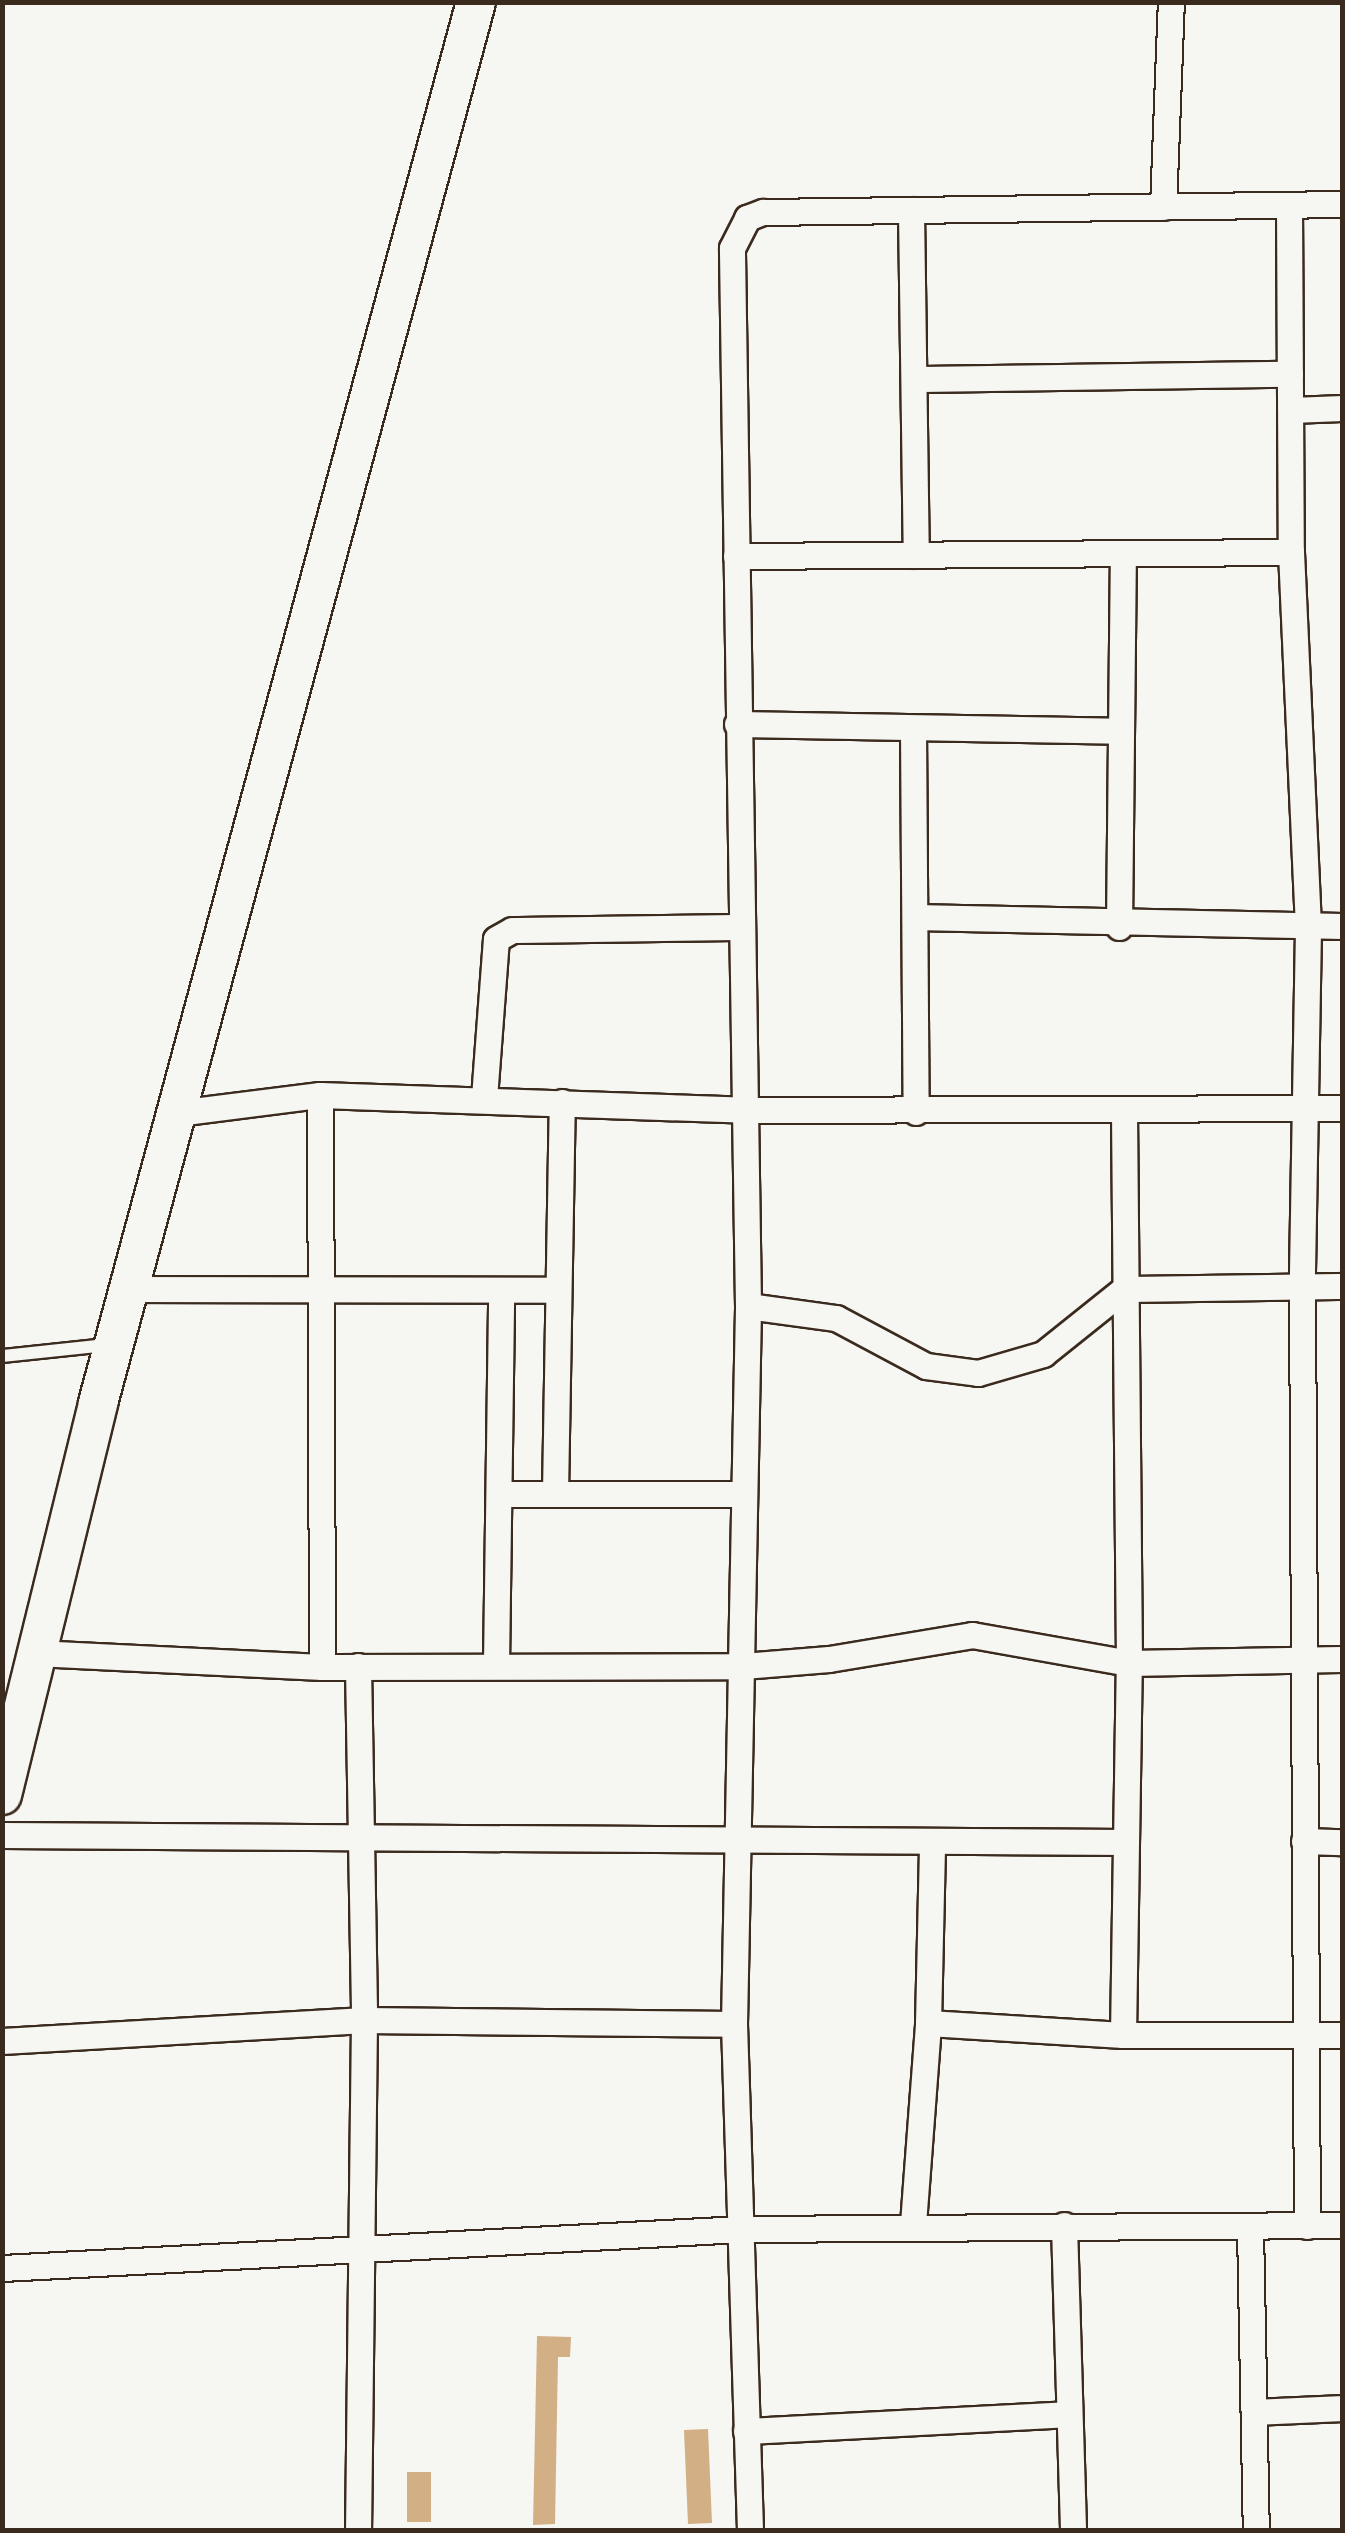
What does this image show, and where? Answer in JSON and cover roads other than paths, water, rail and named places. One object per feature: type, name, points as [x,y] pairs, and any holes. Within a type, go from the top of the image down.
[{"type":"main road","points":[[2,1795],[13,1710],[35,1653],[476,2]]},
{"type":"street","points":[[1164,207],[1171,2]]},
{"type":"street","points":[[750,2530],[734,2024],[748,1306],[731,320],[738,231],[762,212],[1342,204]]},
{"type":"street","points":[[1289,205],[1291,552],[1308,928],[1302,1285],[1307,2226]]},
{"type":"street","points":[[912,210],[916,555]]},
{"type":"street","points":[[916,379],[1290,374]]},
{"type":"street","points":[[1291,410],[1342,408]]},
{"type":"street","points":[[736,556],[1291,552]]},
{"type":"street","points":[[1119,926],[1123,554]]},
{"type":"street","points":[[738,724],[1120,731]]},
{"type":"street","points":[[913,729],[916,1112]]},
{"type":"street","points":[[915,917],[1119,926],[1342,926]]},
{"type":"street","points":[[484,1098],[496,940],[512,930],[740,926]]},
{"type":"street","points":[[320,1096],[322,1667]]},
{"type":"street","points":[[177,1112],[320,1096],[916,1112],[1342,1108]]},
{"type":"street","points":[[555,1494],[562,1102]]},
{"type":"street","points":[[1123,2035],[1129,1664],[1124,1110]]},
{"type":"street","points":[[132,1289],[320,1285],[502,1292],[556,1290]]},
{"type":"street","points":[[748,1306],[836,1318],[926,1366],[978,1373],[1043,1354],[1124,1289],[1342,1286]]},
{"type":"street","points":[[496,1664],[503,1494],[502,1292]]},
{"type":"street","points":[[503,1494],[744,1494]]},
{"type":"street","points":[[35,1653],[322,1667],[743,1666],[829,1660],[972,1635],[1129,1664],[1342,1659]]},
{"type":"street","points":[[358,1666],[364,2020],[357,2248],[358,2530]]},
{"type":"street","points":[[2,1834],[1126,1842]]},
{"type":"street","points":[[1304,1841],[1342,1842]]},
{"type":"street","points":[[912,2224],[928,2023],[932,1842]]},
{"type":"street","points":[[2,2041],[364,2020],[734,2024]]},
{"type":"street","points":[[928,2023],[1123,2035],[1342,2035]]},
{"type":"street","points":[[2,2268],[741,2229],[912,2224],[1342,2226]]},
{"type":"street","points":[[1064,2226],[1073,2530]]},
{"type":"street","points":[[1250,2227],[1256,2530]]},
{"type":"street","points":[[1254,2412],[1342,2408]]},
{"type":"street","points":[[746,2431],[1068,2414]]},
{"type":"lane","points":[[2,1356],[115,1344]]}]
